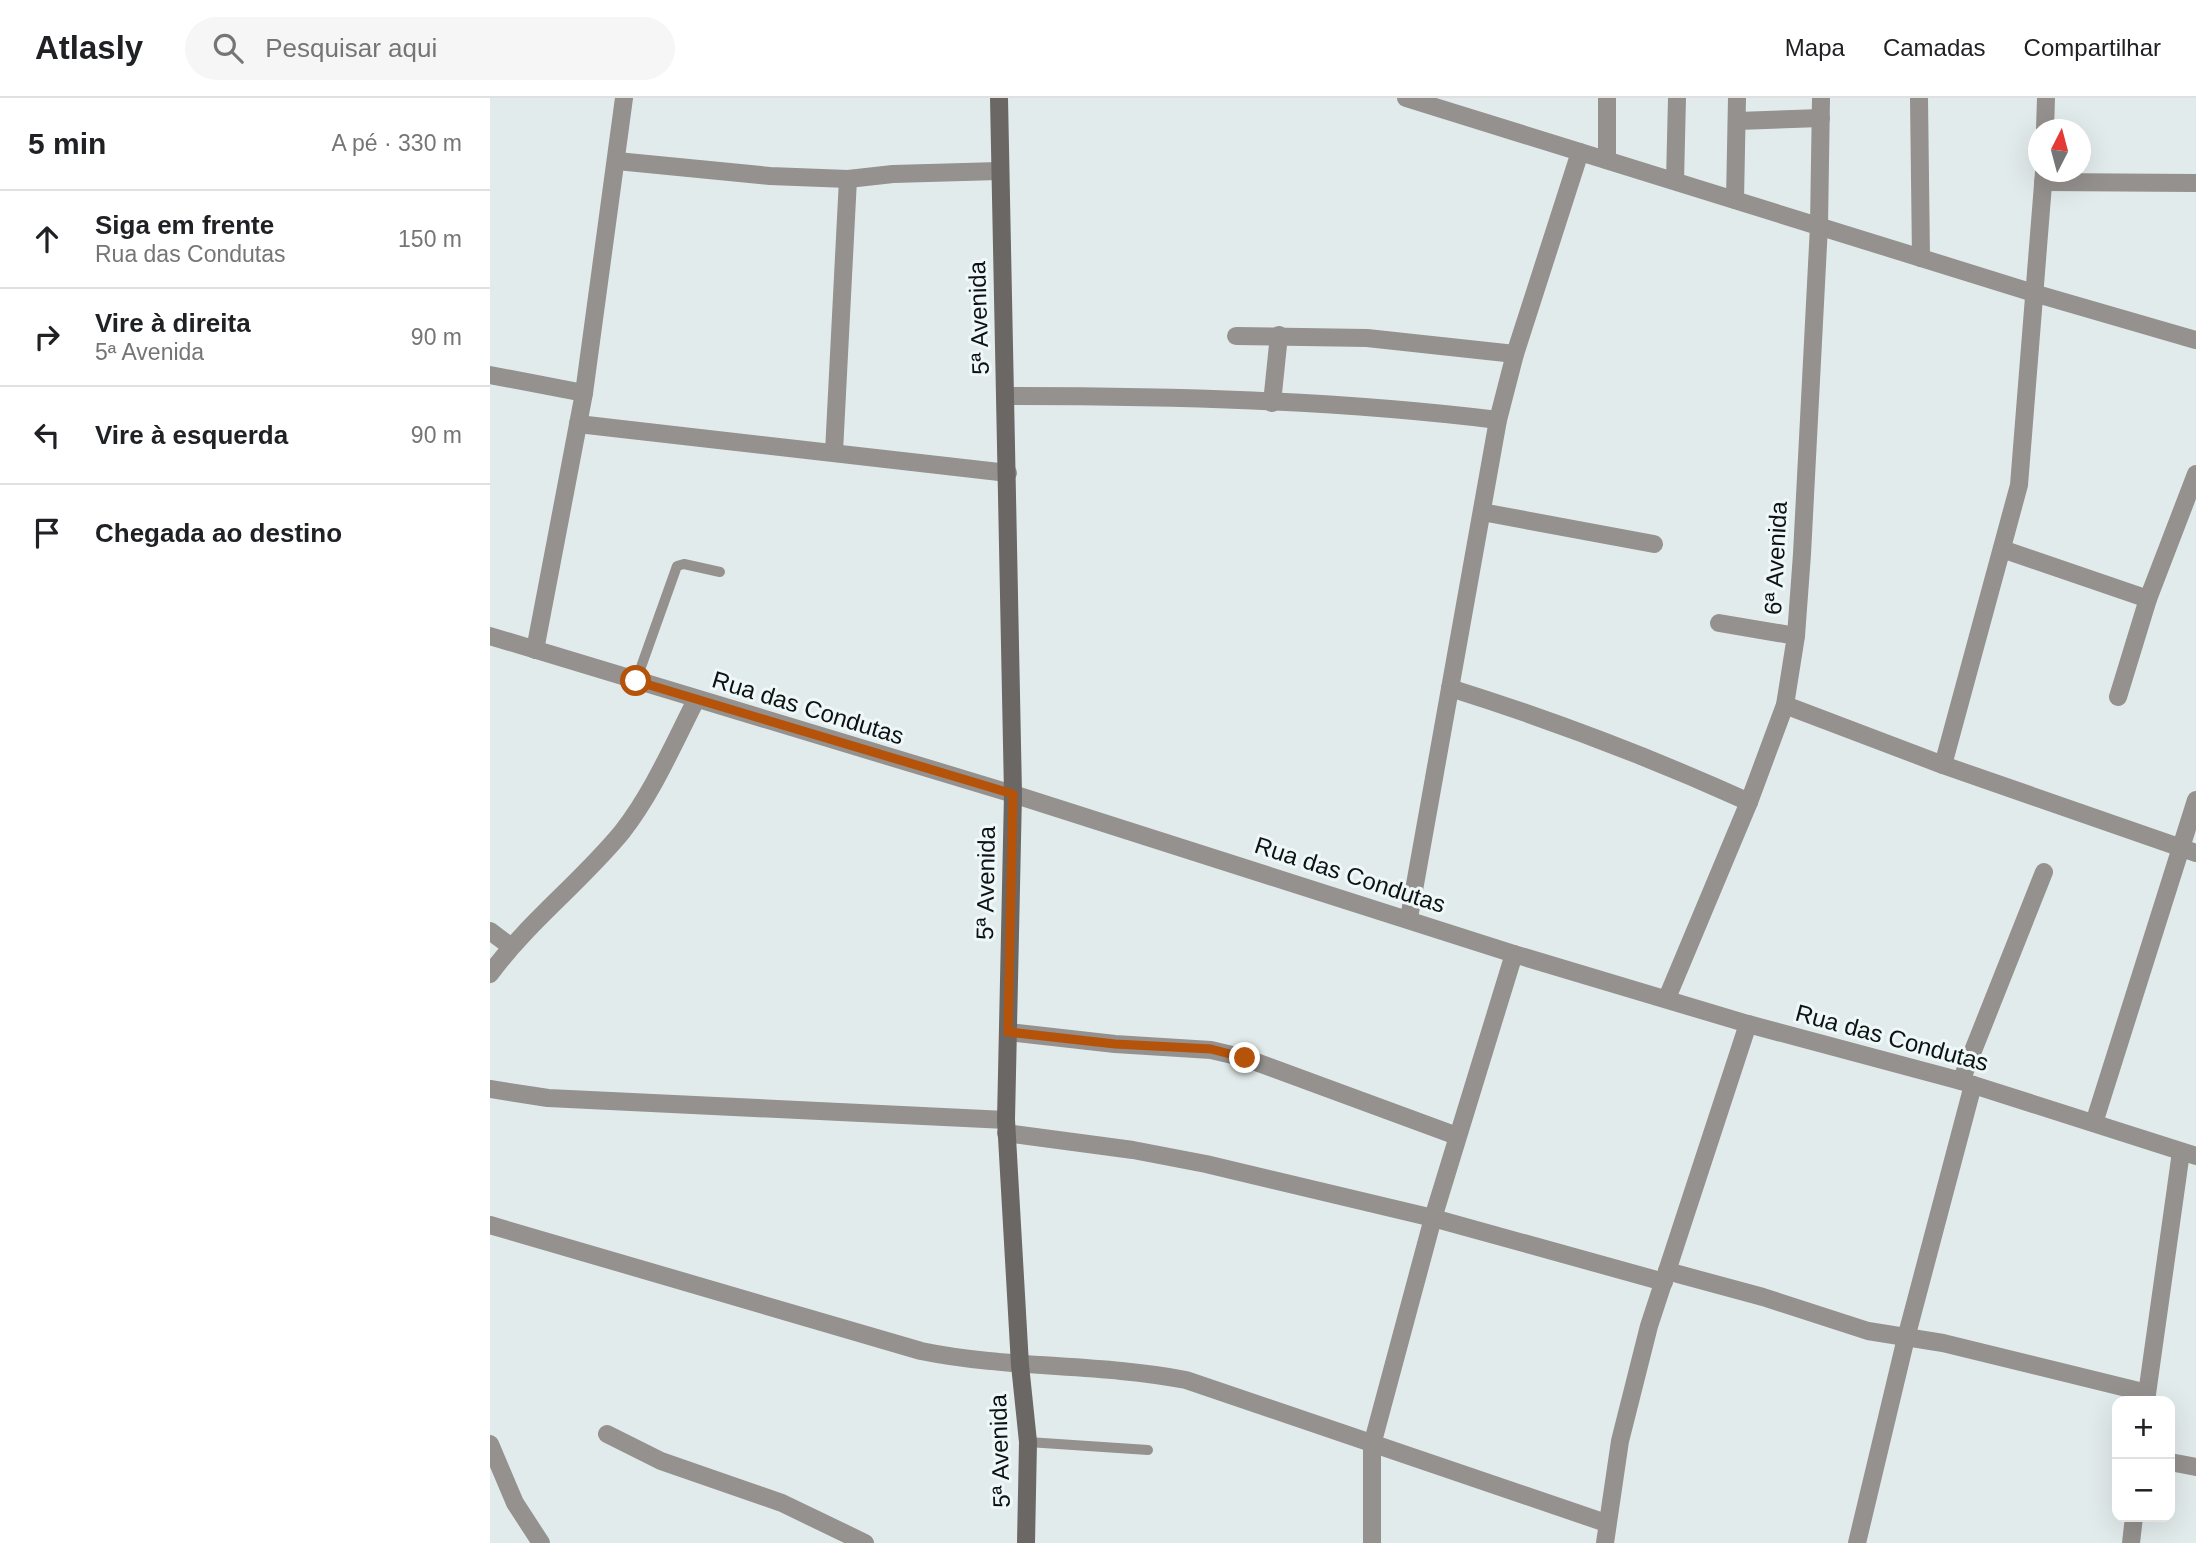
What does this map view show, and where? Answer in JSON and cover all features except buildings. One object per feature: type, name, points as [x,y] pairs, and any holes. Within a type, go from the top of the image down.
[{"type":"street","points":[[536,650],[584,393],[624,98]]},
{"type":"street","name":"5ª Avenida","points":[[999,98],[1013,794],[1006,1127],[1020,1365],[1028,1443],[1026,1543]]},
{"type":"street","points":[[1406,98],[2037,294],[2196,340]]},
{"type":"street","points":[[1606,98],[1607,160]]},
{"type":"street","points":[[1675,181],[1677,98]]},
{"type":"street","points":[[1735,200],[1737,98]]},
{"type":"street","name":"6ª Avenida","points":[[1667,998],[1749,802],[1785,705],[1796,636],[1819,226],[1821,98]]},
{"type":"street","points":[[1919,98],[1922,258]]},
{"type":"street","points":[[2045,119],[2046,98]]},
{"type":"street","points":[[1737,121],[1821,118]]},
{"type":"street","points":[[1409,918],[1498,420],[1580,152]]},
{"type":"street","points":[[617,161],[770,176],[848,179],[893,174],[999,171]]},
{"type":"street","points":[[834,452],[848,179]]},
{"type":"street","points":[[2091,179],[2196,183]]},
{"type":"street","points":[[1944,765],[2020,485],[2044,182]]},
{"type":"street","points":[[1272,403],[1279,335]]},
{"type":"street","points":[[1236,336],[1367,338],[1516,354]]},
{"type":"street","points":[[490,374],[584,393]]},
{"type":"street","points":[[1006,396],[1186,398],[1436,412],[1498,420]]},
{"type":"street","points":[[578,424],[1008,473]]},
{"type":"street","points":[[2118,697],[2148,599],[2196,474]]},
{"type":"street","points":[[1482,512],[1654,544]]},
{"type":"street","points":[[2002,549],[2148,599]]},
{"type":"street","points":[[1719,623],[1796,636]]},
{"type":"street","name":"Rua das Condutas","points":[[490,636],[1013,794],[1409,918],[1514,954],[1748,1024],[1967,1083],[2189,1154]]},
{"type":"street","points":[[1450,688],[1530,713],[1638,754],[1749,802]]},
{"type":"street","points":[[490,974],[510,946],[565,896],[622,831],[654,784],[696,700]]},
{"type":"street","points":[[1785,705],[1944,765],[2188,850]]},
{"type":"street","points":[[2094,1124],[2159,926],[2188,850],[2196,800]]},
{"type":"street","points":[[1857,1543],[1967,1083],[2044,872]]},
{"type":"street","points":[[490,931],[510,946]]},
{"type":"street","points":[[1372,1543],[1372,1444],[1433,1218],[1514,954]]},
{"type":"street","points":[[1605,1543],[1620,1441],[1665,1277],[1748,1024]]},
{"type":"street","points":[[1008,1032],[1115,1044],[1211,1049],[1245,1058],[1457,1136]]},
{"type":"street","points":[[490,1089],[548,1098],[1006,1127],[1133,1150],[1433,1218],[1665,1277],[1763,1297],[1868,1331],[1943,1343],[2143,1396]]},
{"type":"street","points":[[2147,1396],[2189,1154]]},
{"type":"street","points":[[490,1224],[921,1351],[1020,1365],[1100,1369],[1186,1380],[1606,1523]]},
{"type":"street","points":[[607,1434],[661,1461],[782,1503],[866,1543]]},
{"type":"street","points":[[490,1444],[515,1503],[541,1543]]},
{"type":"street","points":[[2175,1463],[2196,1467]]},
{"type":"street","points":[[2131,1543],[2133,1522]]},
{"type":"lane","points":[[636,681],[677,566],[684,564],[720,572]]},
{"type":"lane","points":[[1028,1443],[1148,1450]]},
{"type":"route","points":[[636,681],[1013,794],[1008,1032],[1115,1044],[1211,1049],[1245,1058]]}]
